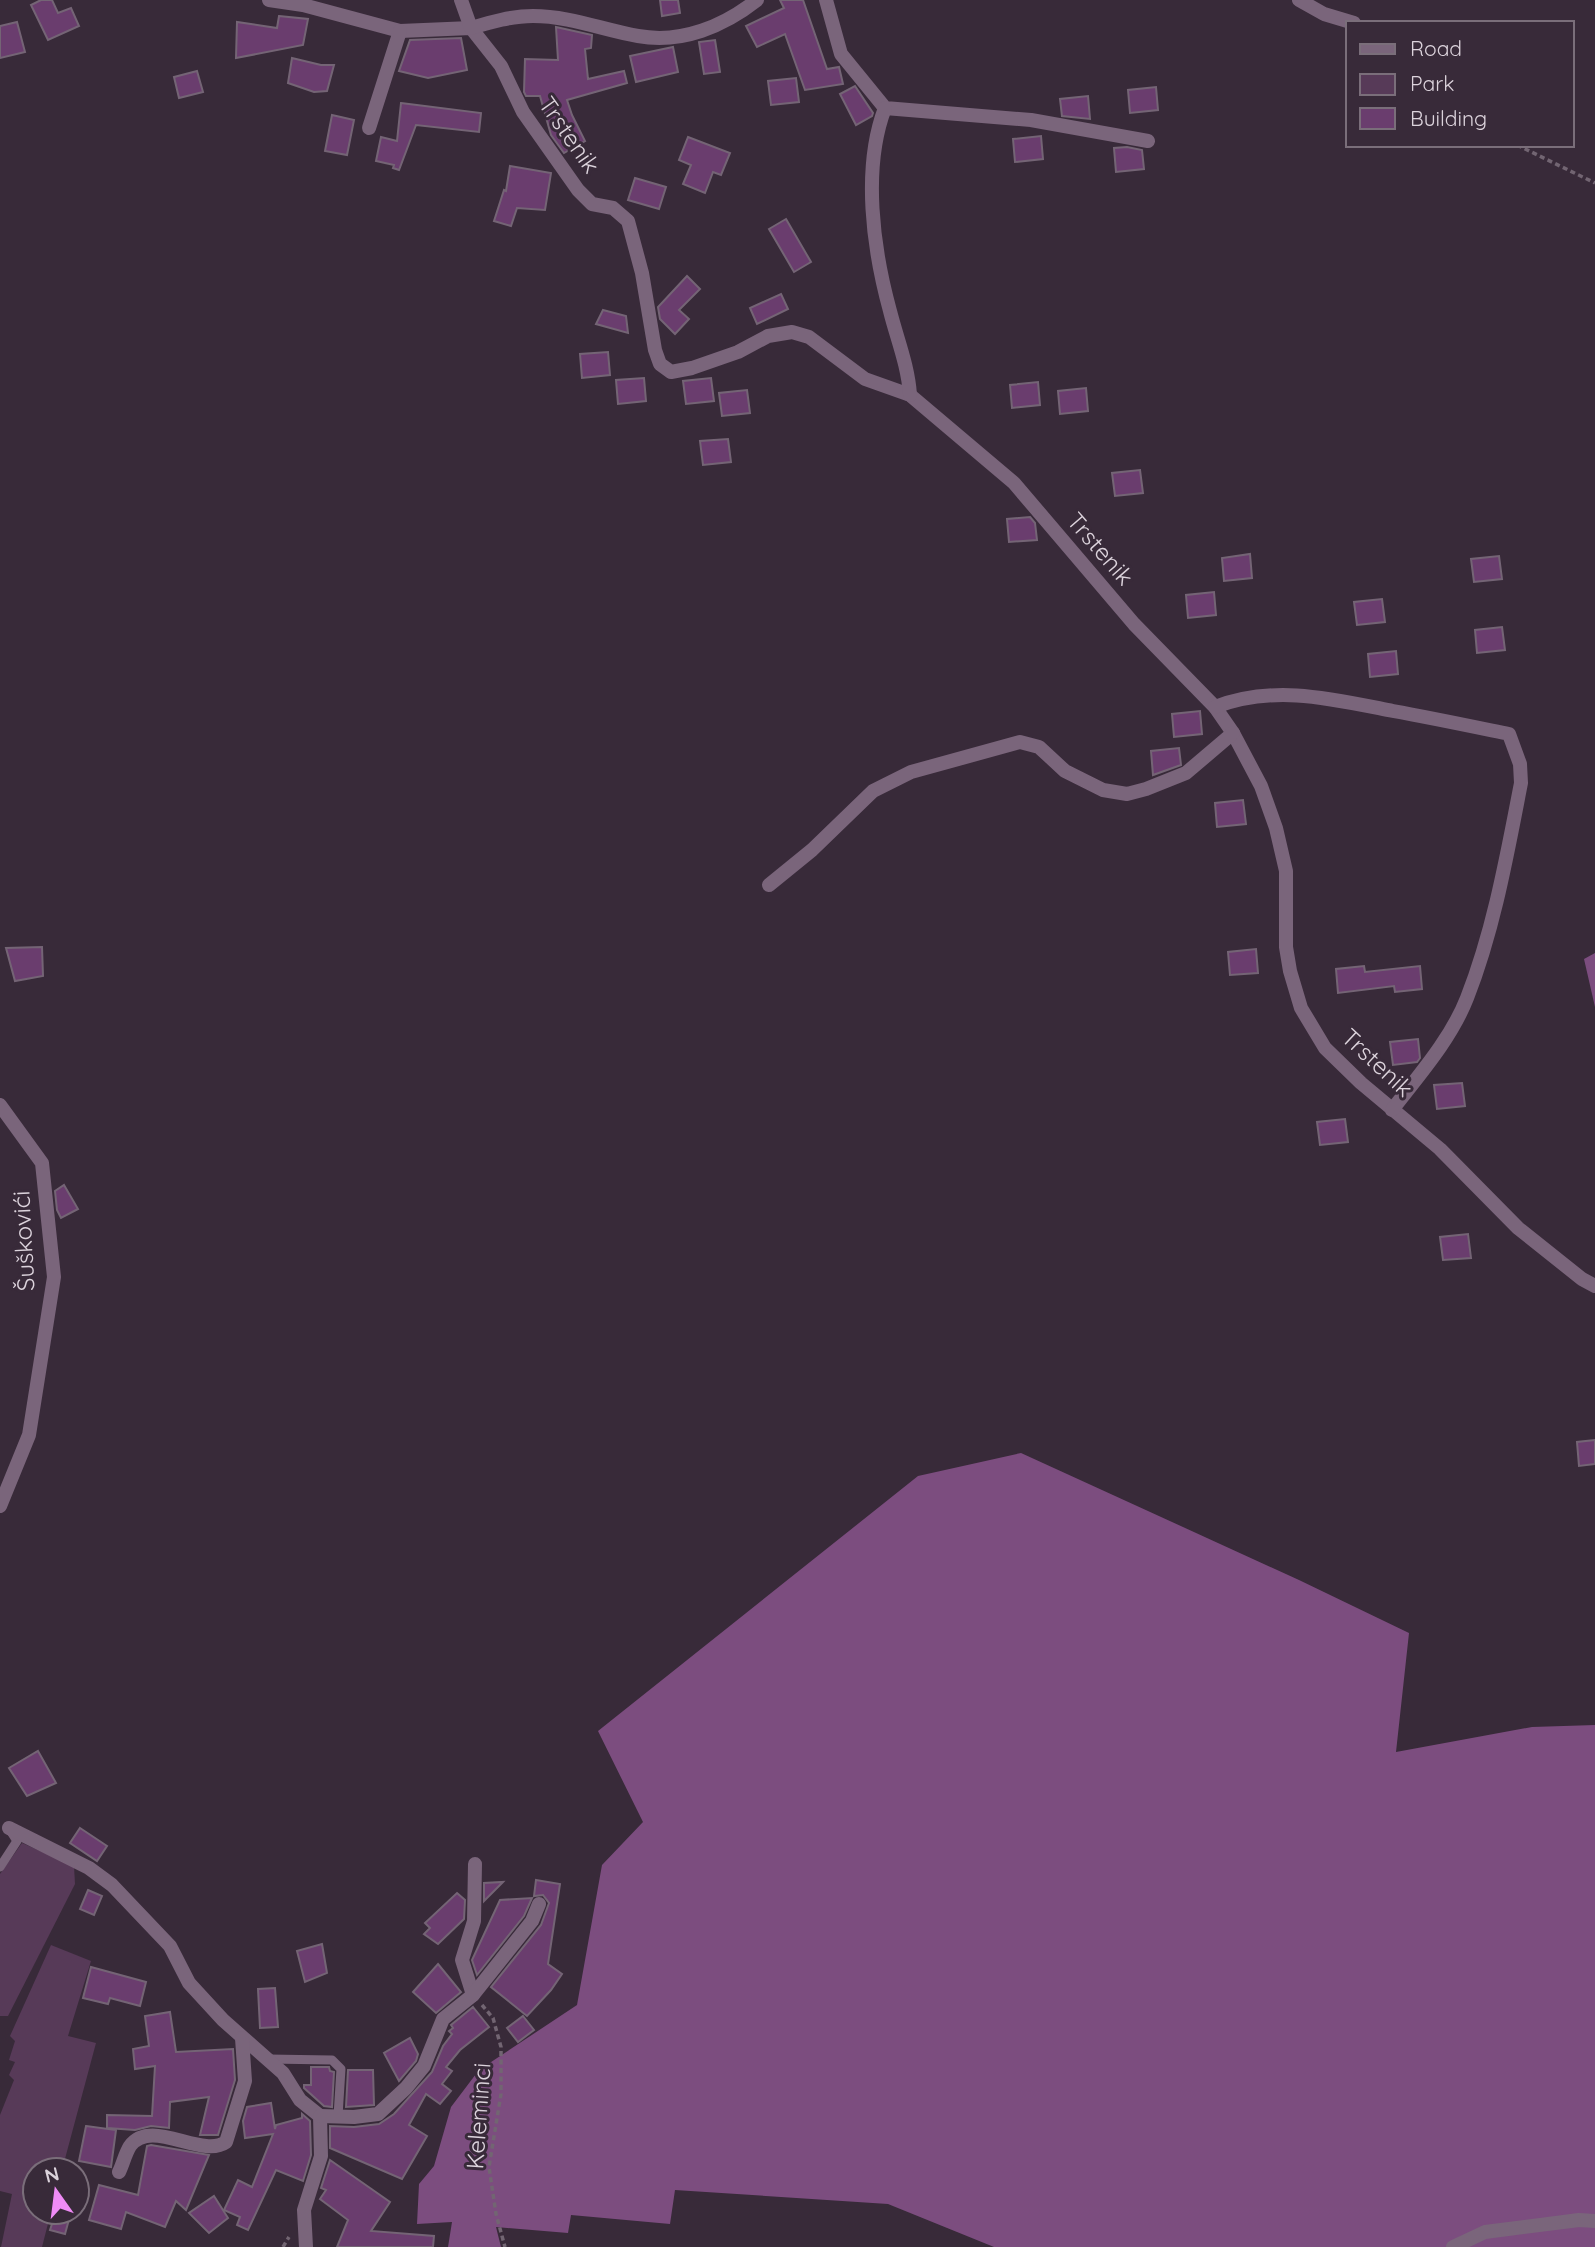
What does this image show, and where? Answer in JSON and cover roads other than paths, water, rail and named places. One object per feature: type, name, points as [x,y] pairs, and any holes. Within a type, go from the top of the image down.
[{"type":"street","points":[[269,0],[303,5],[400,31],[471,28],[503,19],[534,16],[581,21],[641,37],[676,36],[710,29],[735,17],[757,0]]},
{"type":"street","name":"Trstenik","points":[[461,0],[471,28],[501,66],[523,112],[578,190],[592,204],[613,208],[628,221],[642,273],[660,364],[671,372],[692,368],[738,352],[768,336],[792,332],[809,337],[864,379],[910,395],[1014,483],[1134,624],[1215,708],[1233,733],[1261,786],[1276,828],[1286,871],[1286,947],[1301,1008],[1325,1048],[1392,1110],[1440,1149],[1518,1228],[1582,1279],[1595,1286]]},
{"type":"street","points":[[826,0],[841,54],[885,108],[1031,120],[1148,141]]},
{"type":"street","points":[[1299,0],[1324,13],[1348,21]]},
{"type":"street","points":[[369,128],[400,31]]},
{"type":"street","points":[[885,108],[873,156],[873,214],[879,264],[908,373],[910,395]]},
{"type":"street","points":[[1215,708],[1230,701],[1269,694],[1321,696],[1509,734],[1520,764],[1521,783],[1497,902],[1466,999],[1438,1049],[1392,1110]]},
{"type":"street","points":[[769,885],[812,850],[873,791],[911,772],[1020,742],[1039,747],[1065,771],[1103,790],[1127,794],[1186,773],[1233,733]]},
{"type":"street","name":"Šuškovići","points":[[0,1105],[42,1163],[54,1276],[29,1435],[0,1506]]},
{"type":"street","points":[[3,1825],[89,1868],[112,1885],[170,1945],[189,1983],[242,2038],[283,2073],[300,2100],[320,2116],[378,2114],[406,2088],[424,2066],[443,2019],[473,1995],[531,1921],[540,1904]]},
{"type":"street","points":[[473,1995],[462,1960],[474,1921],[475,1864]]},
{"type":"street","points":[[119,2172],[131,2145],[141,2138],[176,2138],[209,2148],[219,2147],[226,2142],[245,2081],[242,2038]]},
{"type":"street","points":[[306,2247],[304,2210],[321,2157],[320,2116]]},
{"type":"street","points":[[1452,2247],[1485,2232],[1579,2220],[1595,2221]]},
{"type":"lane","points":[[0,1867],[17,1841],[3,1825]]},
{"type":"lane","points":[[267,2059],[332,2060],[341,2068],[338,2116]]}]
